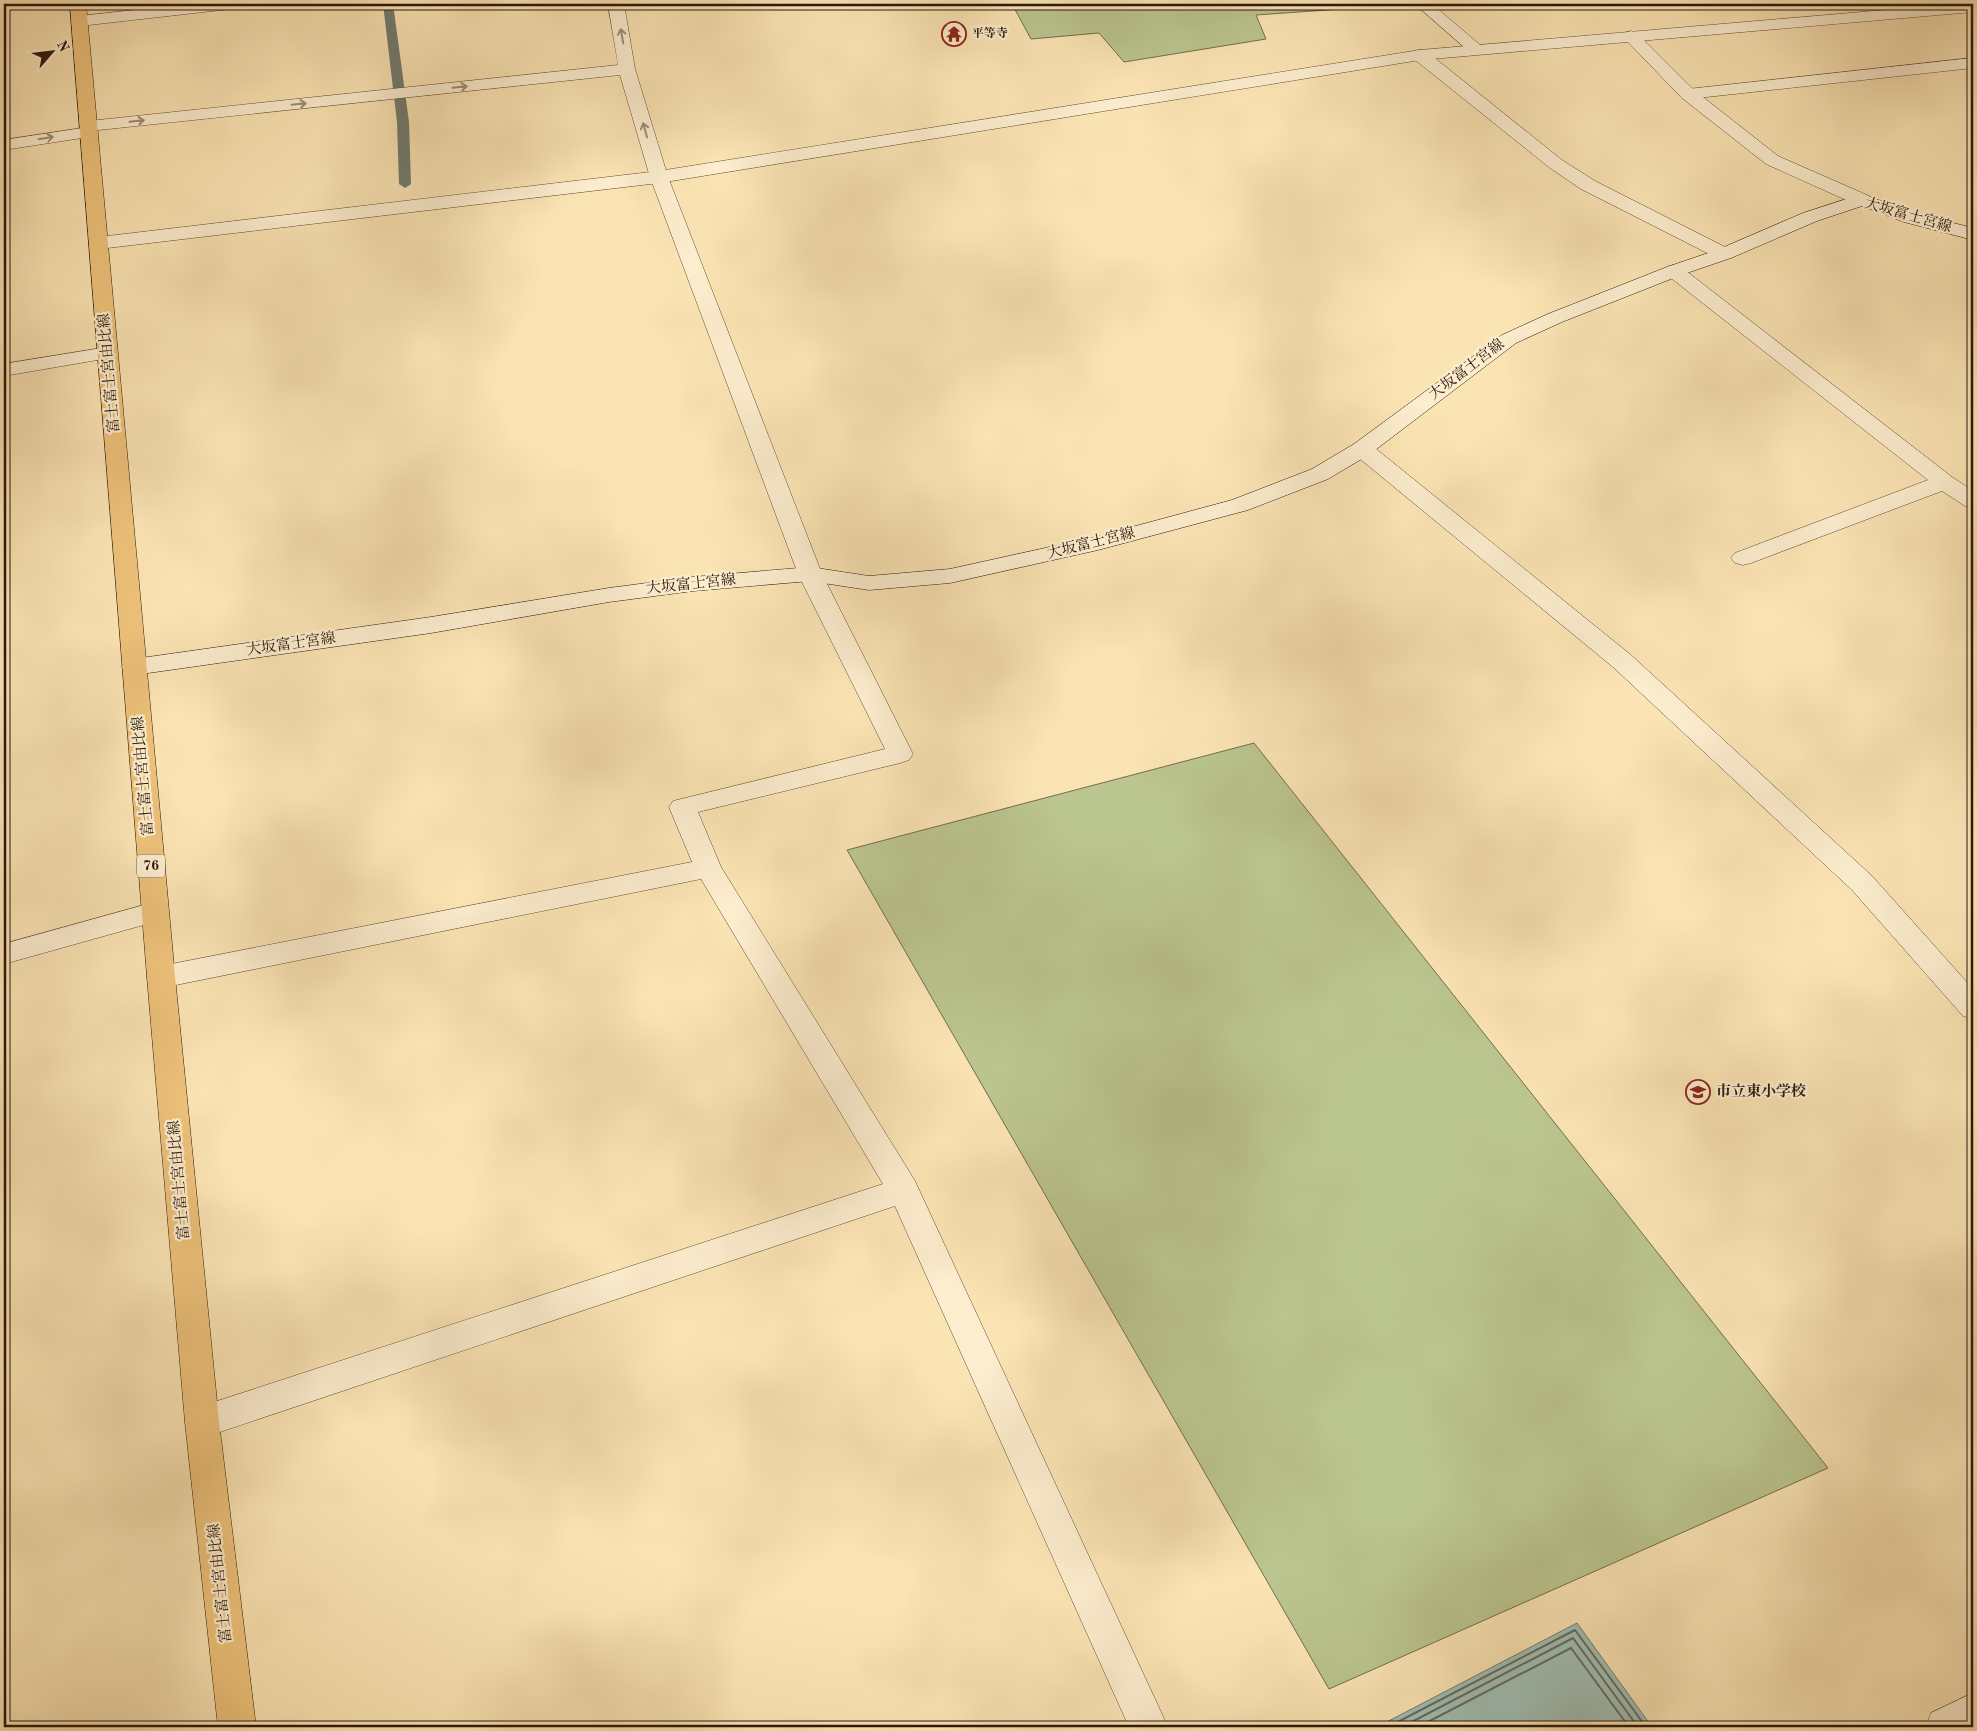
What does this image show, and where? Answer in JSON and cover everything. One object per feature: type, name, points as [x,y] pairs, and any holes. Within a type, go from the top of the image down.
[{"type":"main road","name":"富士富士宮由比線","points":[[79,12],[155,912],[202,1422],[237,1727]]},
{"type":"street","points":[[79,12],[230,4]]},
{"type":"street","points":[[616,4],[628,69],[659,177],[810,574],[900,754],[682,807],[708,868],[904,1190],[1149,1727]]},
{"type":"street","points":[[1423,4],[1478,50]]},
{"type":"street","points":[[99,243],[659,177],[1420,55],[1973,6]]},
{"type":"street","points":[[1631,36],[1688,94],[1772,160],[1862,200]]},
{"type":"street","points":[[1420,55],[1556,164],[1588,184],[1724,254]]},
{"type":"street","points":[[1688,94],[1973,63]]},
{"type":"street","points":[[4,144],[89,129],[628,69]]},
{"type":"street","name":"大坂富士宮線","points":[[134,667],[431,625],[608,595],[693,584],[810,574],[869,583],[950,576],[1098,543],[1240,505],[1320,474],[1362,449],[1509,339],[1555,318],[1674,271],[1724,254],[1810,217],[1862,200],[1911,218],[1973,234]]},
{"type":"street","points":[[1674,271],[1944,482],[1973,501]]},
{"type":"street","points":[[4,370],[108,353]]},
{"type":"street","points":[[1362,449],[1630,668],[1862,883],[1973,1008]]},
{"type":"street","points":[[1743,558],[1944,482]]},
{"type":"street","points":[[161,977],[708,868]]},
{"type":"street","points":[[4,954],[155,912]]},
{"type":"street","points":[[202,1422],[904,1190]]},
{"type":"street","points":[[1945,1727],[1973,1712]]},
{"type":"green space","points":[[1012,4],[1399,5],[1256,15],[1266,39],[1124,62],[1099,33],[1031,39]]},
{"type":"green space","points":[[1254,743],[1828,1468],[1329,1689],[847,850]]},
{"type":"water","points":[[1577,1623],[1652,1727],[1377,1727]]},
{"type":"waterway","points":[[388,4],[403,122],[405,184]]},
{"type":"place","name":"平等寺","points":[[954,34]]},
{"type":"place","name":"市立東小学校","points":[[1698,1092]]}]
